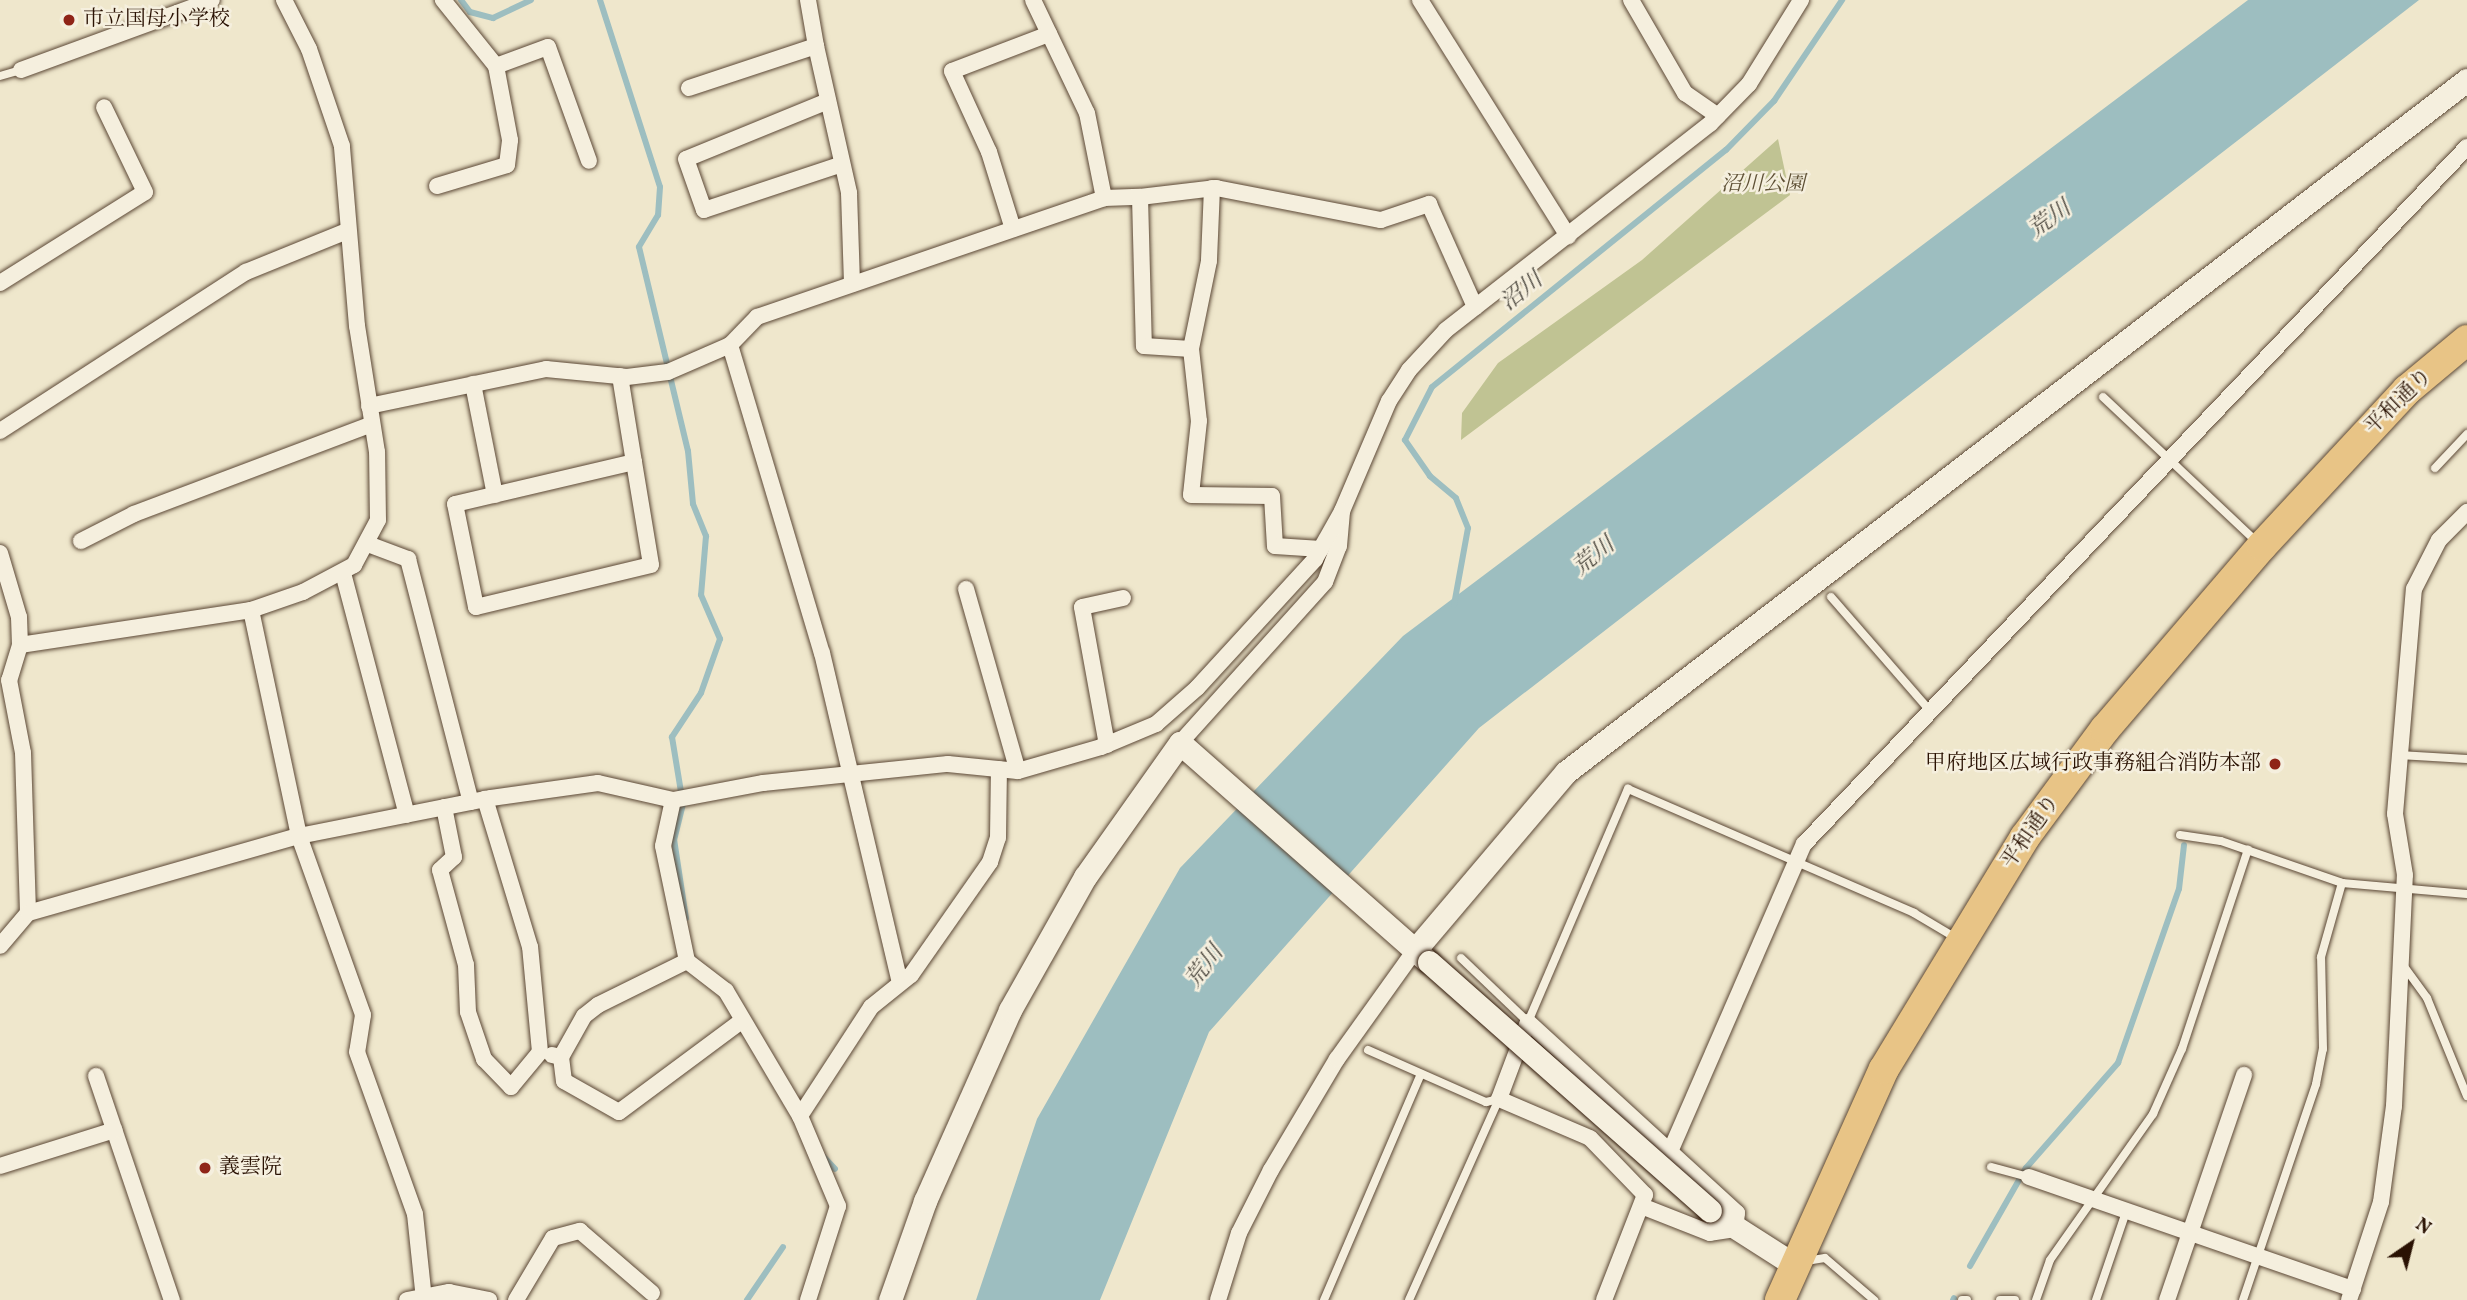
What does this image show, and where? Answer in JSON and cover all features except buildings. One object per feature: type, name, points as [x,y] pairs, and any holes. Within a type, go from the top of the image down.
[{"type":"highway","name":"平和通り","points":[[1780,1300],[1793,1264],[1884,1069],[1959,939],[2105,729],[2262,546],[2407,390],[2467,340]]},
{"type":"street","points":[[21,70],[212,0]]},
{"type":"street","points":[[20,645],[251,610],[343,573],[368,544],[380,494],[347,231],[342,146],[313,60],[284,0]]},
{"type":"street","points":[[437,186],[507,165],[510,140],[496,66],[443,0]]},
{"type":"street","points":[[808,0],[842,164],[852,284]]},
{"type":"street","points":[[1033,0],[1087,113],[1104,198]]},
{"type":"street","points":[[1420,0],[1568,236]]},
{"type":"street","points":[[1630,0],[1685,93],[1718,116]]},
{"type":"street","points":[[0,946],[28,914],[299,836],[444,807],[598,783],[674,800],[848,773],[948,764],[1018,771],[1107,744],[1156,724],[1197,688],[1321,550],[1409,370],[1475,307],[1718,116],[1749,84],[1801,0]]},
{"type":"street","points":[[1013,229],[989,152],[952,71],[1049,34]]},
{"type":"street","points":[[689,88],[816,46]]},
{"type":"street","points":[[496,66],[548,47],[589,161]]},
{"type":"street","points":[[1218,1300],[1239,1233],[1271,1170],[1336,1059],[1415,950],[1566,772],[2467,80]]},
{"type":"street","points":[[828,101],[686,159],[704,210],[842,164]]},
{"type":"street","points":[[0,283],[145,192],[104,107]]},
{"type":"street","points":[[1669,1154],[1793,861],[2467,147]]},
{"type":"street","points":[[369,406],[546,369],[620,376],[676,369],[730,345],[757,317],[1104,198],[1140,197],[1212,188],[1348,218],[1381,220],[1429,204],[1475,307]]},
{"type":"street","points":[[1212,188],[1209,261],[1191,349],[1199,421],[1191,495],[1272,496],[1275,545],[1321,550]]},
{"type":"street","points":[[1140,197],[1144,346],[1191,349]]},
{"type":"street","points":[[0,431],[246,272],[347,231]]},
{"type":"street","points":[[730,345],[822,653],[848,773],[900,979]]},
{"type":"street","points":[[620,376],[651,565],[476,607],[455,504],[634,462]]},
{"type":"street","points":[[473,384],[495,495]]},
{"type":"street","points":[[80,541],[134,514],[372,424]]},
{"type":"street","points":[[890,1300],[925,1201],[1010,1010],[1085,877],[1325,582],[1339,546],[1342,511]]},
{"type":"street","points":[[2028,1177],[2257,1257],[2351,1295],[2381,1202],[2403,965],[2404,892],[2395,814],[2414,589],[2439,540],[2465,520]]},
{"type":"street","points":[[368,544],[408,559],[478,801],[530,947],[540,1052],[511,1087],[484,1059],[468,1012],[466,965],[440,870],[454,857],[444,807]]},
{"type":"street","points":[[0,552],[19,617],[20,645],[9,680],[7,713],[23,753],[28,914]]},
{"type":"street","points":[[343,573],[407,815]]},
{"type":"street","points":[[966,589],[1018,771]]},
{"type":"street","points":[[1107,744],[1082,607],[1123,598]]},
{"type":"street","points":[[251,610],[299,836],[363,1015],[357,1052],[415,1214],[424,1298]]},
{"type":"street","points":[[1188,749],[1710,1211],[1793,1264]]},
{"type":"street","points":[[800,1115],[871,1007],[900,979],[911,975],[990,862],[998,838],[999,769]]},
{"type":"street","points":[[674,800],[663,846],[687,961],[726,991],[800,1115],[838,1206],[808,1300]]},
{"type":"street","points":[[687,961],[598,1005],[584,1016],[561,1057],[564,1082],[619,1112],[743,1020]]},
{"type":"street","points":[[1604,1300],[1644,1207],[1636,1179],[1590,1138],[1499,1099],[1528,1022],[1669,1154],[1737,1213],[1735,1229]]},
{"type":"street","points":[[540,1052],[561,1057]]},
{"type":"street","points":[[2167,1300],[2244,1075]]},
{"type":"street","points":[[96,1076],[172,1300]]},
{"type":"street","points":[[0,1166],[114,1130]]},
{"type":"street","points":[[1644,1207],[1710,1233],[1735,1229]]},
{"type":"street","points":[[516,1300],[553,1238],[580,1231],[652,1293]]},
{"type":"street","points":[[407,1300],[449,1292],[489,1300]]},
{"type":"lane","points":[[0,76],[21,70]]},
{"type":"lane","points":[[2103,397],[2262,546]]},
{"type":"lane","points":[[2435,468],[2466,436]]},
{"type":"lane","points":[[1831,597],[1932,713]]},
{"type":"lane","points":[[2399,755],[2467,759]]},
{"type":"lane","points":[[1461,958],[1528,1022],[1628,789],[1793,861],[1959,939]]},
{"type":"lane","points":[[2180,835],[2248,850],[2342,883],[2404,892],[2467,894]]},
{"type":"lane","points":[[2036,1300],[2050,1260],[2153,1114],[2182,1049],[2248,850]]},
{"type":"lane","points":[[2242,1300],[2316,1084],[2323,1049],[2321,957],[2342,883]]},
{"type":"lane","points":[[2403,965],[2427,998],[2467,1096]]},
{"type":"lane","points":[[1368,1051],[1486,1101],[1499,1099]]},
{"type":"lane","points":[[1324,1300],[1421,1074]]},
{"type":"lane","points":[[1409,1300],[1499,1099]]},
{"type":"lane","points":[[1991,1167],[2013,1169],[2028,1177]]},
{"type":"lane","points":[[2096,1300],[2126,1212]]},
{"type":"lane","points":[[1793,1264],[1825,1258],[1874,1300]]},
{"type":"lane","points":[[2000,1300],[2015,1300]]},
{"type":"green space","name":"沼川公園","points":[[1778,139],[1790,195],[1461,440],[1462,413],[1498,363],[1642,260]]},
{"type":"water","name":"荒川","points":[[2248,0],[2419,0],[1479,728],[1209,1032],[1100,1300],[976,1300],[1037,1119],[1180,868],[1403,636]]},
{"type":"waterway","points":[[461,0],[470,12],[493,18],[531,0]]},
{"type":"waterway","points":[[600,0],[660,187],[658,215],[639,247],[688,451],[693,504],[706,536],[701,595],[720,639],[701,693],[672,737],[683,804],[674,839],[686,918]]},
{"type":"waterway","name":"沼川","points":[[1454,605],[1468,528],[1456,498],[1430,476],[1405,440],[1432,387],[1726,150],[1774,101],[1842,0]]},
{"type":"waterway","points":[[1970,1266],[2026,1168],[2118,1063],[2179,889],[2184,845]]},
{"type":"waterway","points":[[822,1155],[835,1169]]},
{"type":"waterway","points":[[747,1300],[783,1247]]},
{"type":"place","name":"市立国母小学校","points":[[69,20]]},
{"type":"place","name":"甲府地区広域行政事務組合消防本部","points":[[2275,764]]},
{"type":"place","name":"義雲院","points":[[205,1168]]}]
